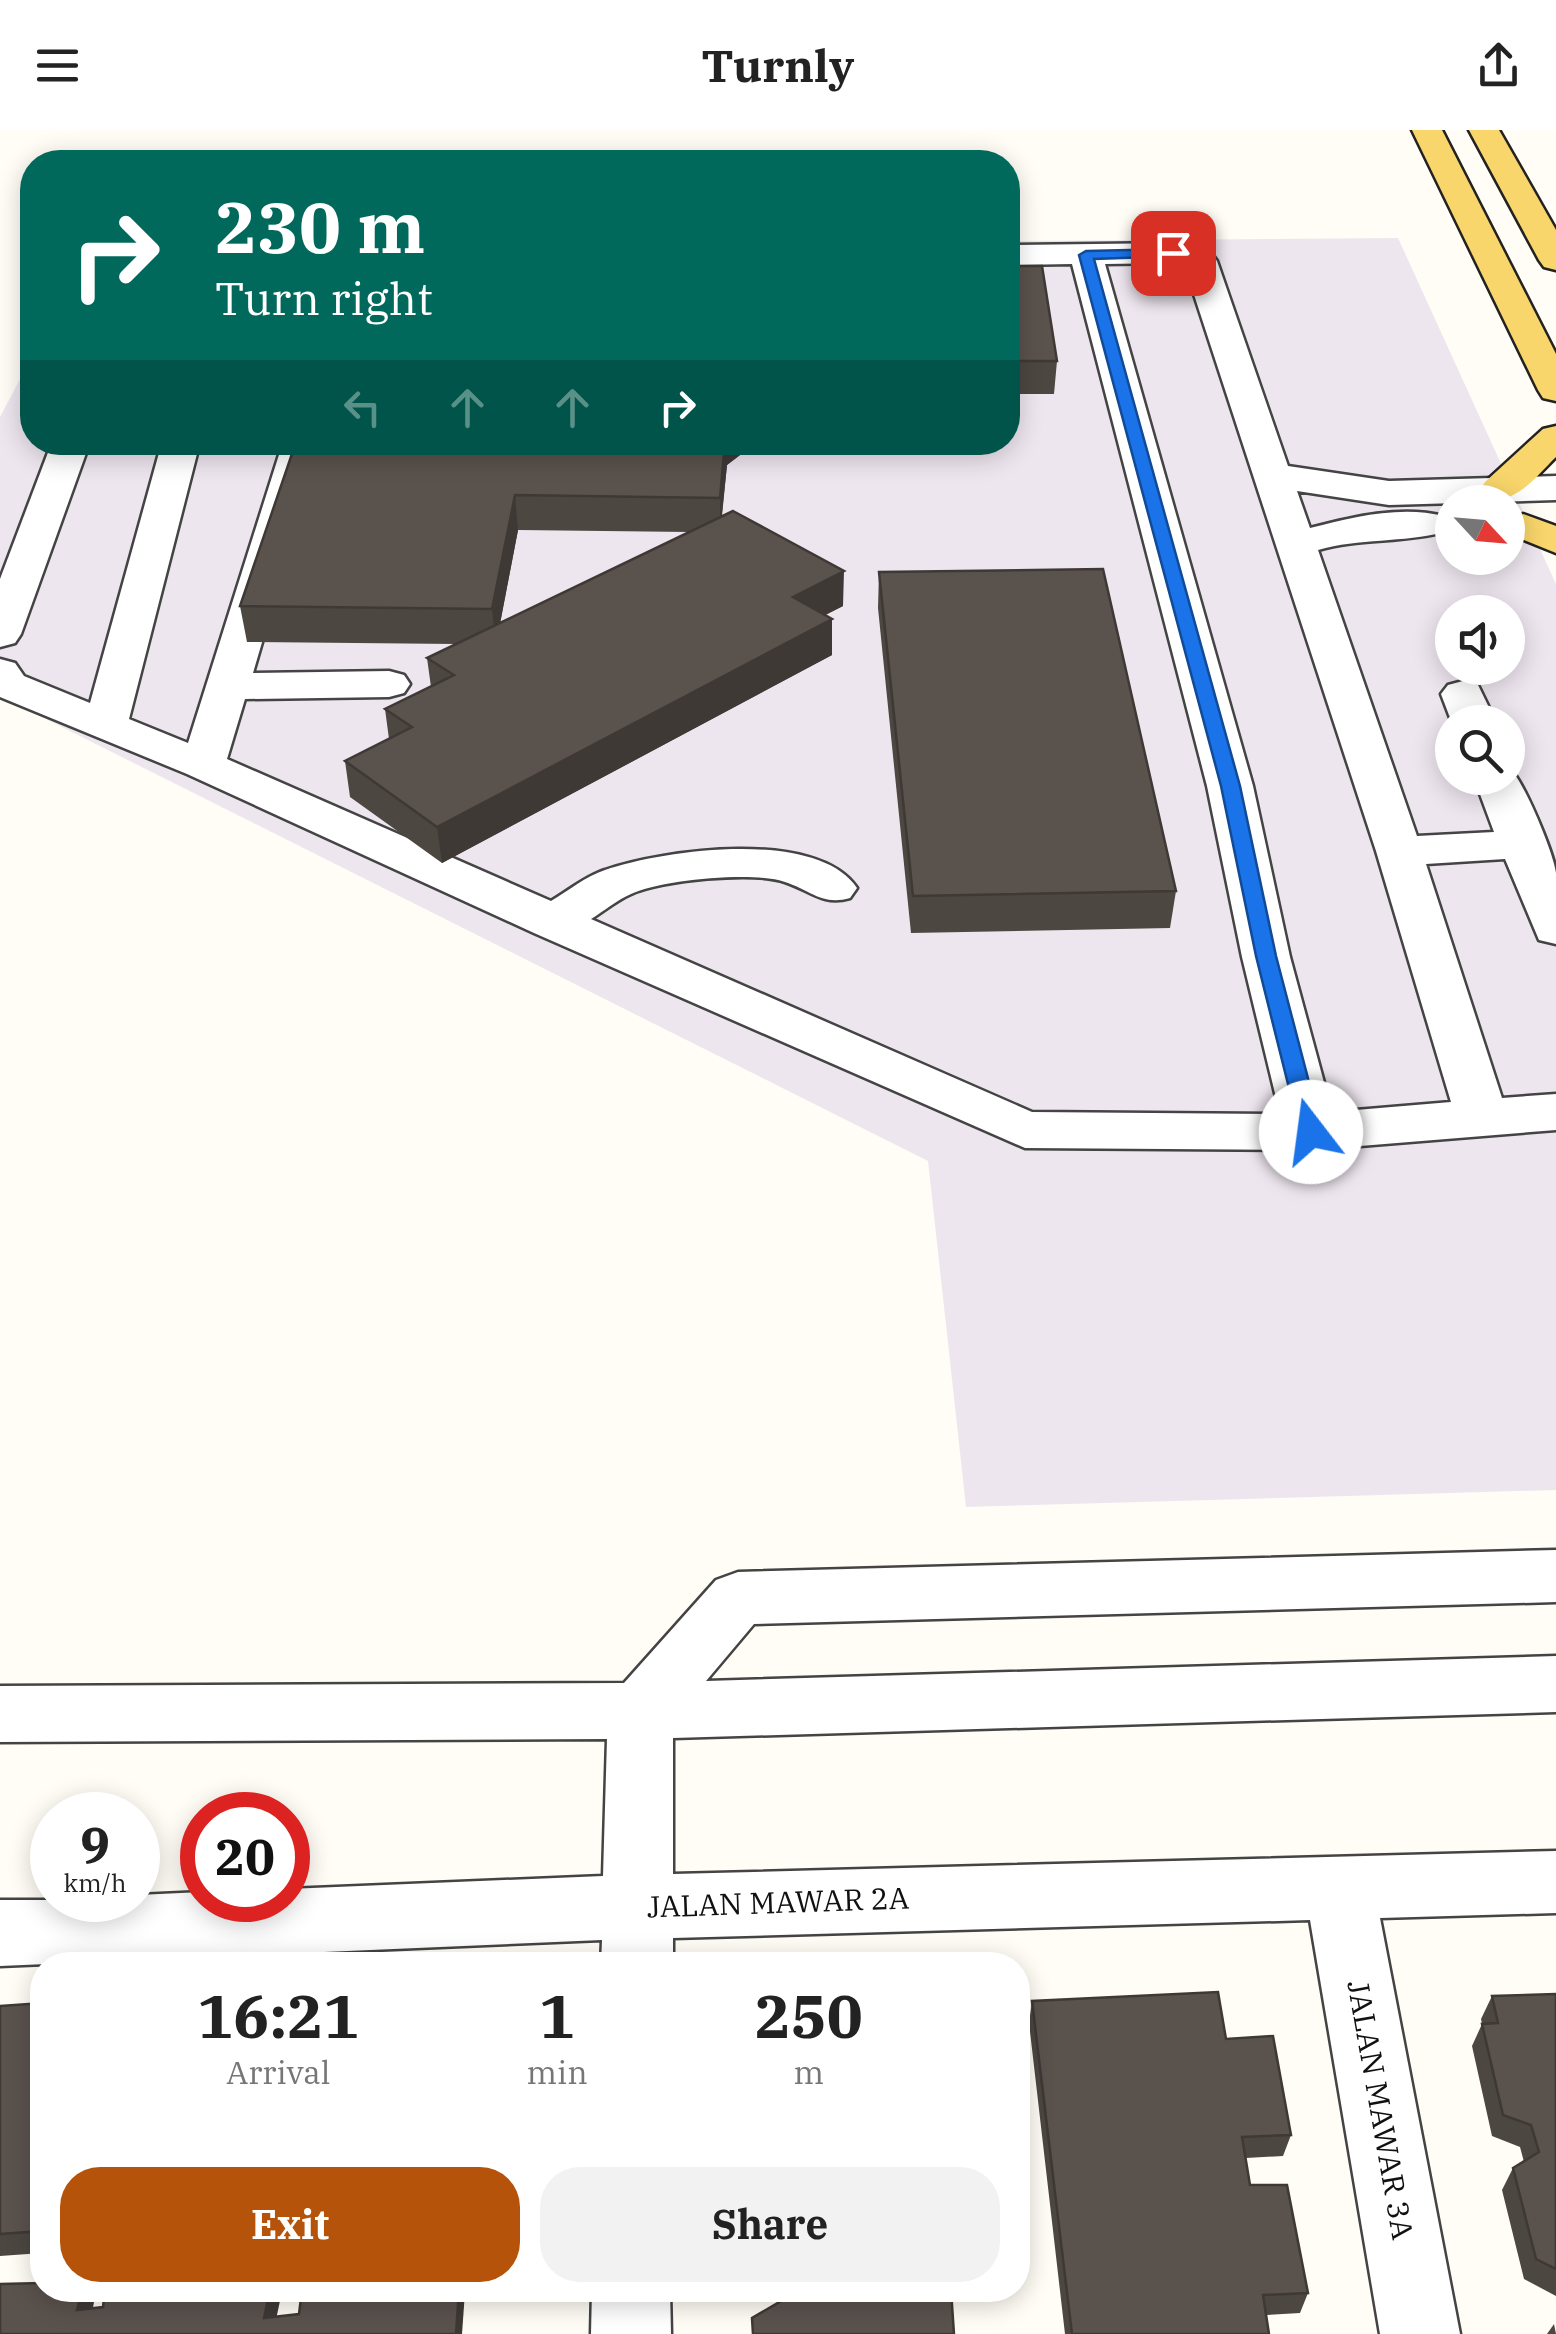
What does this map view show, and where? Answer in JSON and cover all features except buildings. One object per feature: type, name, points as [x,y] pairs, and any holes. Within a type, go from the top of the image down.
[{"type":"main road","points":[[1427,130],[1556,390]]},
{"type":"main road","points":[[1484,130],[1556,260]]},
{"type":"main road","points":[[1528,522],[1556,438]]},
{"type":"street","points":[[1020,256],[1173,253],[1200,261],[1398,851],[1482,1118]]},
{"type":"street","points":[[1086,255],[1230,786],[1266,956],[1311,1132]]},
{"type":"street","points":[[0,634],[66,455]]},
{"type":"street","points":[[104,728],[178,455]]},
{"type":"street","points":[[203,765],[298,455]]},
{"type":"street","points":[[1270,472],[1528,522],[1556,488]]},
{"type":"street","points":[[1296,544],[1342,530],[1397,523],[1435,524]]},
{"type":"street","points":[[0,672],[9,685],[104,728],[203,765],[1025,1130],[1311,1132],[1556,1112]]},
{"type":"street","points":[[229,686],[389,684]]},
{"type":"street","points":[[1503,795],[1556,929]]},
{"type":"street","points":[[1398,851],[1522,844]]},
{"type":"street","points":[[550,922],[618,881],[712,863],[792,867],[832,888]]},
{"type":"street","points":[[637,1936],[640,1711],[738,1598],[1556,1576]]},
{"type":"street","points":[[0,1714],[640,1711],[1556,1684]]},
{"type":"street","name":"JALAN MAWAR 2A","points":[[0,1932],[637,1936],[1339,1886],[1556,1882]]},
{"type":"street","name":"JALAN MAWAR 3A","points":[[1339,1886],[1420,2334]]},
{"type":"street","points":[[630,2334],[631,2302]]},
{"type":"shaded area","points":[[1398,238],[1511,485],[1435,485],[1435,575],[1525,575],[1525,516],[1556,584],[1556,1490],[966,1507],[928,1161],[0,696],[0,417],[20,379],[20,455],[1020,455],[1020,241]]},
{"type":"route","points":[[1173,253],[1086,255],[1230,786],[1266,956],[1311,1132]]}]
